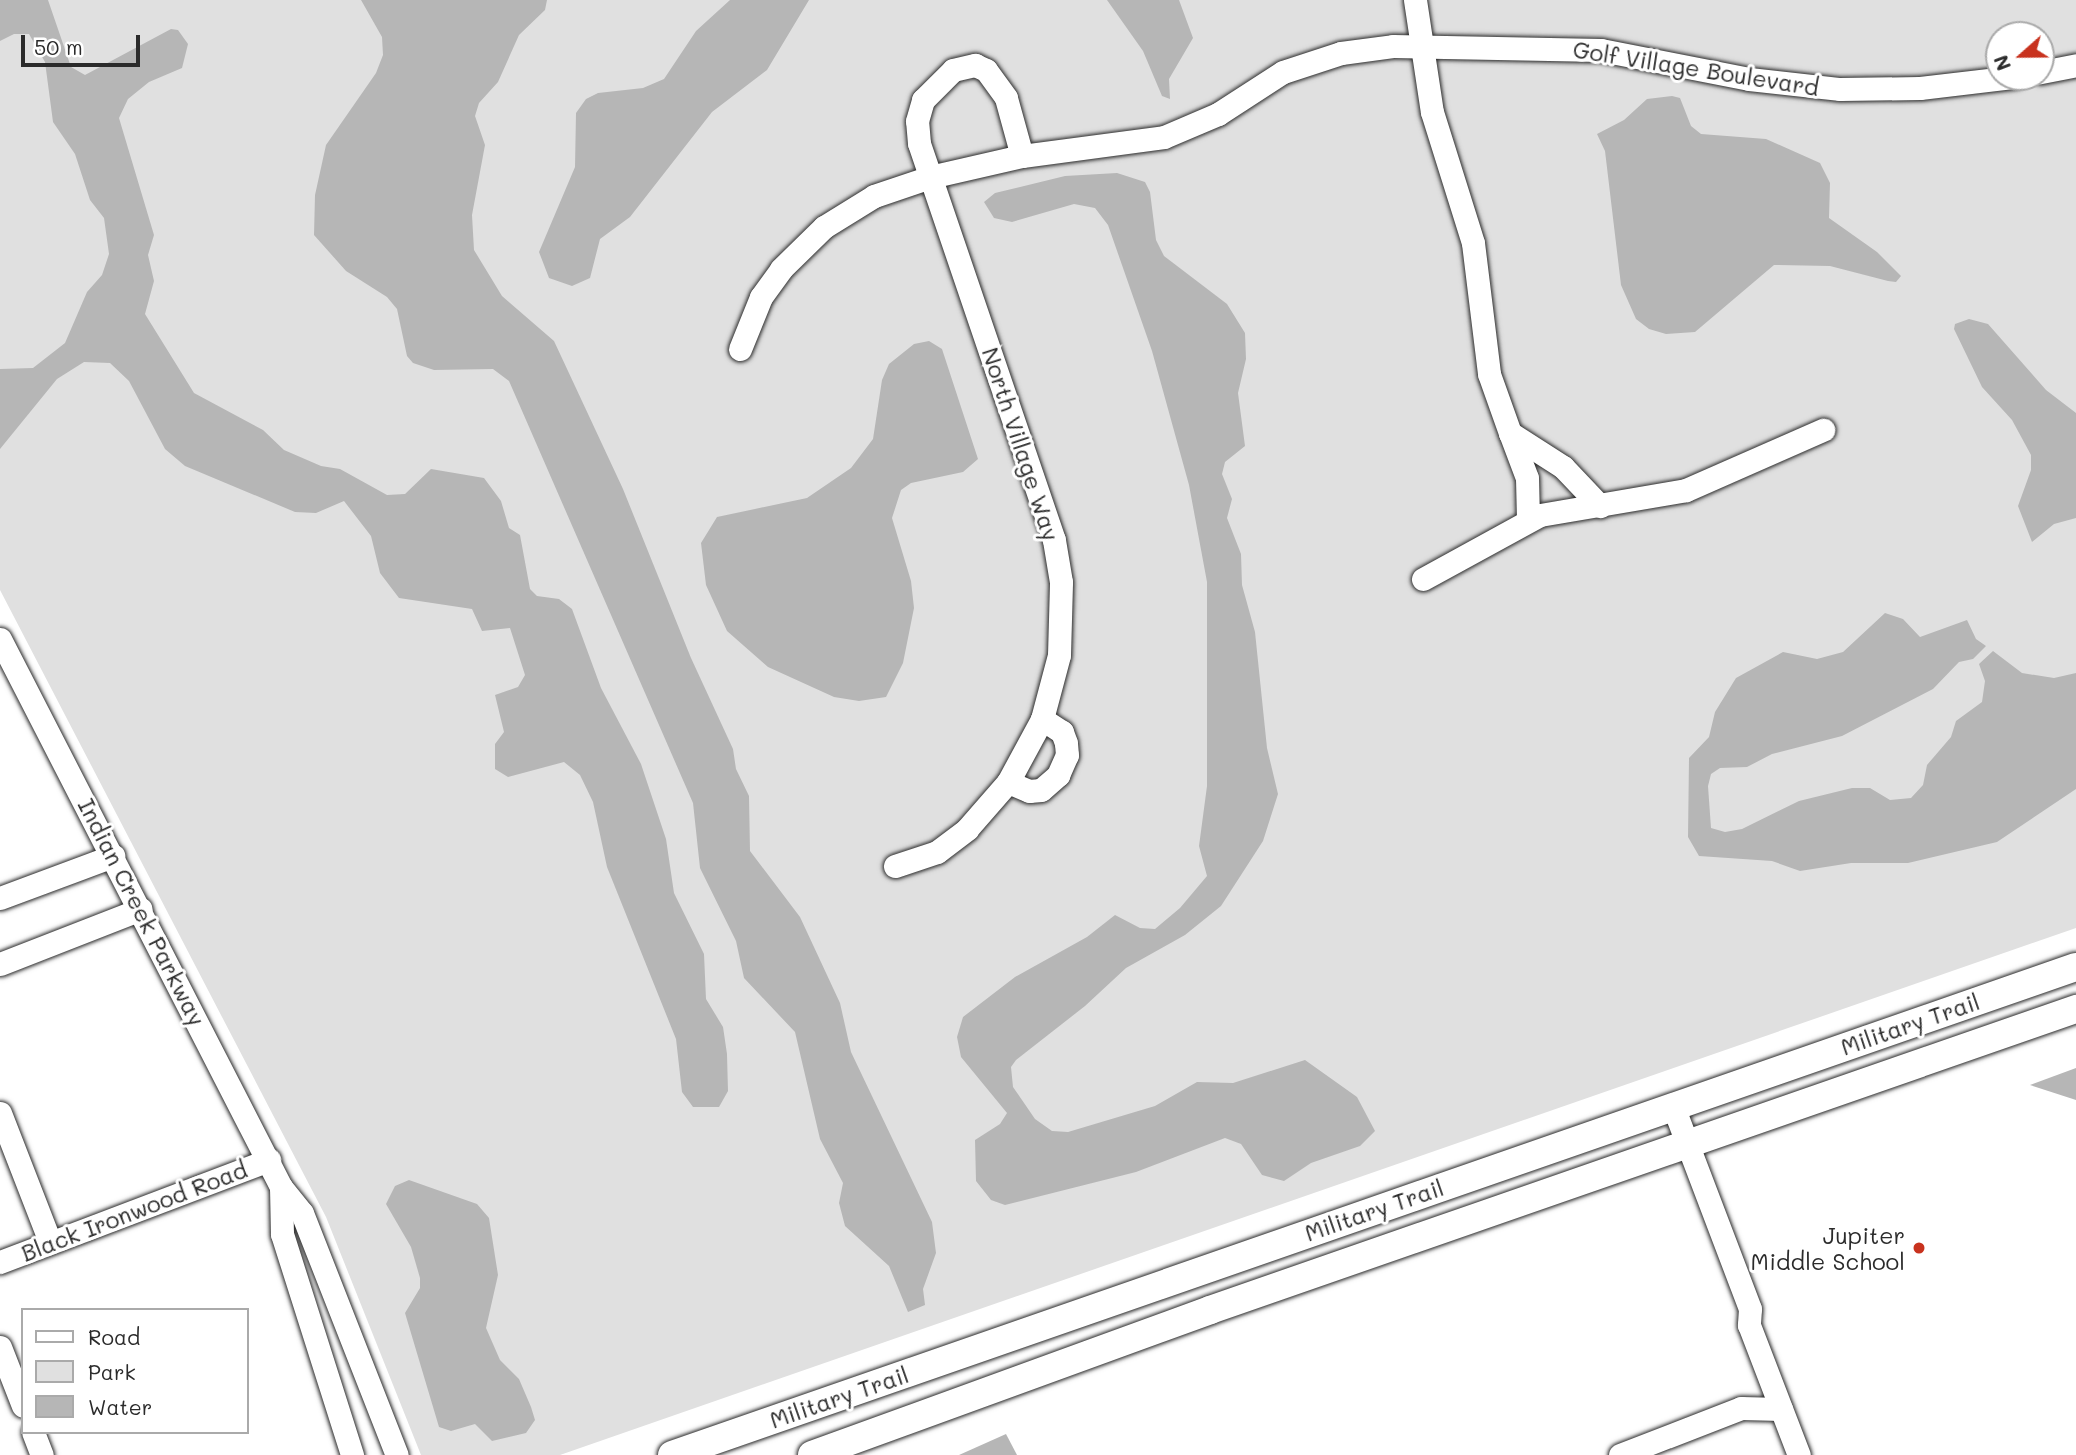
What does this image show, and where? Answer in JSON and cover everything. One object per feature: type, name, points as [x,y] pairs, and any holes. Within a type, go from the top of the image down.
[{"type":"main road","name":"Military Trail","points":[[672,1455],[2076,967]]},
{"type":"main road","name":"Military Trail","points":[[812,1455],[1687,1143],[2076,1009]]},
{"type":"street","points":[[1415,0],[1432,112],[1473,243],[1489,374],[1527,478],[1528,520]]},
{"type":"street","name":"Golf Village Boulevard","points":[[740,349],[761,298],[806,243],[864,202],[930,177],[1022,156],[1131,144],[1182,131],[1218,114],[1283,72],[1312,60],[1393,46],[1424,49],[1601,50],[1749,79],[1840,89],[1920,88],[1985,80]]},
{"type":"street","points":[[930,177],[917,132],[919,110],[937,83],[963,65],[986,69],[994,78],[1014,119],[1022,156]]},
{"type":"street","points":[[2055,69],[2076,65]]},
{"type":"street","name":"North Village Way","points":[[895,866],[937,852],[967,829],[1008,782],[1042,719],[1059,655],[1063,619],[1054,540],[930,177]]},
{"type":"street","points":[[1423,579],[1493,544],[1528,520],[1686,490],[1823,430]]},
{"type":"street","points":[[1510,433],[1563,467],[1600,506]]},
{"type":"street","name":"Indian Creek Parkway","points":[[0,639],[281,1186],[302,1213],[324,1261],[397,1455]]},
{"type":"street","points":[[1008,782],[1029,791],[1041,790],[1058,775],[1066,743],[1062,732],[1042,719]]},
{"type":"street","points":[[0,898],[113,856]]},
{"type":"street","points":[[0,964],[141,909]]},
{"type":"street","points":[[1673,1106],[1750,1309],[1749,1325],[1799,1455]]},
{"type":"street","points":[[0,1113],[50,1242]]},
{"type":"street","name":"Black Ironwood Road","points":[[0,1262],[269,1160]]},
{"type":"street","name":"Indian Creek Parkway","points":[[281,1186],[282,1234],[352,1455]]},
{"type":"street","points":[[1750,1309],[1764,1320],[1816,1455]]},
{"type":"street","points":[[0,1347],[21,1401]]},
{"type":"street","points":[[1741,1408],[1768,1373]]},
{"type":"street","points":[[1620,1455],[1741,1408],[1782,1409]]},
{"type":"street","points":[[34,1434],[42,1455]]},
{"type":"green space","points":[[0,0],[2076,0],[2076,928],[560,1455],[421,1455],[326,1217],[0,590]]},
{"type":"water","points":[[0,0],[48,0],[71,67],[85,75],[171,29],[178,30],[188,44],[182,68],[149,82],[128,99],[119,118],[154,235],[148,255],[154,281],[145,314],[194,393],[263,430],[284,450],[321,466],[340,469],[387,495],[405,494],[431,469],[484,478],[501,501],[509,528],[520,535],[530,589],[537,596],[559,599],[572,609],[601,688],[641,764],[666,839],[674,893],[704,954],[706,999],[723,1027],[727,1054],[728,1091],[719,1107],[693,1107],[682,1092],[676,1039],[607,867],[593,802],[580,775],[564,762],[508,777],[495,769],[495,744],[504,732],[495,695],[518,687],[525,675],[510,628],[482,631],[472,609],[399,598],[380,573],[371,536],[344,501],[316,513],[295,512],[185,466],[165,449],[129,381],[110,363],[84,362],[57,379],[0,449],[0,369],[33,368],[65,343],[87,292],[102,275],[109,254],[104,218],[90,200],[75,154],[53,122],[45,62],[29,34],[14,34],[0,41]]},
{"type":"water","points":[[361,0],[547,0],[545,10],[519,35],[498,82],[479,103],[475,116],[485,145],[472,215],[474,250],[502,296],[554,341],[623,489],[691,658],[733,749],[736,769],[749,796],[750,851],[800,917],[840,1003],[851,1052],[932,1222],[936,1253],[923,1289],[925,1305],[908,1312],[889,1266],[845,1226],[839,1203],[843,1183],[820,1139],[795,1032],[744,978],[736,941],[700,868],[693,803],[509,381],[493,369],[434,370],[413,363],[407,356],[397,309],[387,297],[346,271],[314,235],[315,195],[326,145],[376,73],[383,55],[382,37]]},
{"type":"water","points":[[730,0],[809,0],[767,70],[712,112],[630,217],[600,239],[590,278],[572,286],[549,278],[539,252],[575,167],[576,113],[586,99],[598,93],[643,88],[664,79],[696,31]]},
{"type":"water","points":[[1107,0],[1179,0],[1193,38],[1169,79],[1170,99],[1162,96],[1143,51]]},
{"type":"water","points":[[1672,96],[1680,98],[1691,126],[1701,134],[1766,139],[1820,163],[1830,183],[1829,218],[1877,252],[1901,276],[1896,282],[1830,266],[1774,265],[1695,332],[1666,334],[1649,329],[1636,319],[1621,285],[1605,151],[1597,134],[1624,120],[1647,99]]},
{"type":"water","points":[[1117,173],[1145,182],[1150,192],[1156,240],[1164,256],[1227,304],[1245,333],[1246,359],[1238,393],[1245,446],[1225,462],[1222,474],[1232,499],[1227,518],[1241,554],[1242,585],[1255,632],[1267,748],[1278,794],[1263,841],[1221,906],[1185,935],[1126,968],[1085,1006],[1016,1060],[1011,1067],[1013,1087],[1035,1119],[1052,1131],[1068,1132],[1155,1106],[1197,1082],[1233,1083],[1305,1060],[1357,1097],[1375,1131],[1360,1146],[1311,1163],[1284,1181],[1262,1175],[1241,1144],[1225,1138],[1136,1172],[1005,1205],[991,1200],[976,1181],[975,1140],[1000,1124],[1007,1113],[961,1057],[957,1037],[963,1017],[1015,977],[1087,937],[1115,915],[1140,928],[1155,929],[1180,908],[1207,876],[1199,846],[1207,786],[1207,582],[1189,485],[1152,351],[1108,225],[1095,208],[1074,204],[1012,222],[994,218],[984,202],[995,193],[1065,176]]},
{"type":"water","points":[[1969,319],[1988,324],[2046,390],[2076,413],[2076,518],[2054,524],[2032,542],[2018,506],[2031,470],[2031,455],[2012,420],[1982,387],[1954,329],[1955,324]]},
{"type":"water","points":[[929,341],[942,349],[978,459],[963,472],[911,483],[901,490],[892,518],[911,581],[914,608],[903,663],[886,697],[859,701],[834,697],[768,667],[727,631],[706,585],[701,543],[717,517],[807,498],[851,468],[873,439],[882,380],[889,364],[914,344]]},
{"type":"water","points":[[1885,613],[1903,619],[1920,637],[1967,620],[1976,639],[1986,646],[1973,659],[1959,662],[1933,689],[1842,736],[1772,754],[1747,767],[1720,768],[1711,774],[1708,786],[1711,828],[1725,832],[1742,829],[1799,801],[1852,788],[1870,788],[1890,800],[1911,798],[1923,785],[1927,765],[1951,737],[1956,721],[1982,702],[1985,681],[1979,664],[1993,651],[2022,673],[2054,678],[2076,673],[2076,789],[1997,842],[1908,863],[1851,863],[1800,871],[1772,861],[1699,856],[1688,837],[1689,758],[1709,737],[1715,712],[1736,678],[1783,652],[1817,659],[1843,652]]},
{"type":"water","points":[[2076,1068],[2076,1100],[2030,1085]]},
{"type":"water","points":[[409,1180],[477,1204],[489,1218],[498,1275],[486,1328],[500,1360],[519,1379],[531,1407],[535,1420],[526,1433],[492,1441],[475,1424],[451,1431],[439,1427],[405,1313],[420,1288],[420,1278],[411,1247],[386,1204],[395,1186]]},
{"type":"water","points":[[1006,1434],[1017,1455],[959,1455]]},
{"type":"place","name":"Jupiter Middle School","points":[[1919,1248]]}]
